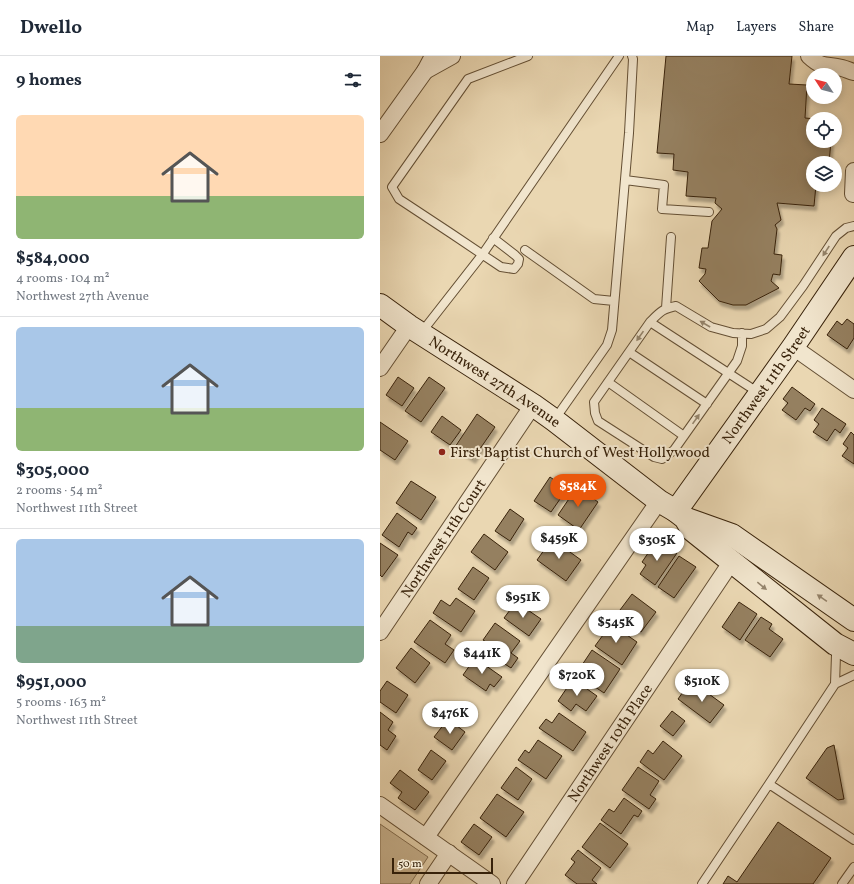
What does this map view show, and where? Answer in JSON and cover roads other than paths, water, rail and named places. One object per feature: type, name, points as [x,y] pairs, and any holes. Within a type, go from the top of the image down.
[{"type":"street","points":[[380,134],[425,71],[432,56]]},
{"type":"street","points":[[425,71],[452,56]]},
{"type":"street","points":[[809,56],[815,62],[823,66],[842,68],[854,72]]},
{"type":"street","points":[[852,194],[854,171]]},
{"type":"street","name":"Northwest 11th Street","points":[[426,837],[760,393],[854,257]]},
{"type":"street","name":"Northwest 27th Avenue","points":[[380,306],[554,420],[673,510],[692,530],[845,649]]},
{"type":"street","points":[[380,368],[415,330]]},
{"type":"street","points":[[793,347],[854,390]]},
{"type":"street","name":"Northwest 11th Court","points":[[380,632],[533,405]]},
{"type":"street","name":"Northwest 27th Avenue","points":[[673,510],[732,535],[854,620]]},
{"type":"street","name":"Northwest 10th Place","points":[[515,884],[732,561]]},
{"type":"street","points":[[380,805],[492,884]]},
{"type":"street","points":[[428,884],[449,853]]},
{"type":"lane","points":[[493,238],[518,259],[518,264],[514,268],[501,267],[399,199],[392,187],[468,79],[528,56]]},
{"type":"lane","points":[[415,330],[482,254],[619,56]]},
{"type":"lane","points":[[554,420],[607,345],[612,330],[634,59],[632,56]]},
{"type":"lane","points":[[625,180],[664,185],[662,209],[709,212]]},
{"type":"lane","points":[[742,333],[742,346],[736,361],[674,450],[662,459],[654,457],[598,421],[595,413],[594,402],[650,322],[660,311],[676,306],[710,327],[733,333],[742,333],[751,334],[766,329],[780,317],[803,286],[836,236],[846,228],[854,226]]},
{"type":"lane","points":[[666,308],[671,237]]},
{"type":"lane","points":[[525,250],[594,299],[614,301]]},
{"type":"lane","points":[[650,322],[760,393]]},
{"type":"lane","points":[[629,352],[707,404]]},
{"type":"lane","points":[[608,382],[684,436]]},
{"type":"lane","points":[[835,684],[836,655],[845,649]]},
{"type":"lane","points":[[702,884],[835,684],[854,675]]},
{"type":"lane","points":[[769,784],[854,840]]},
{"type":"lane","points":[[842,884],[854,867]]},
{"type":"place","name":"First Baptist Church of West Hollywood","points":[[442,452]]}]
